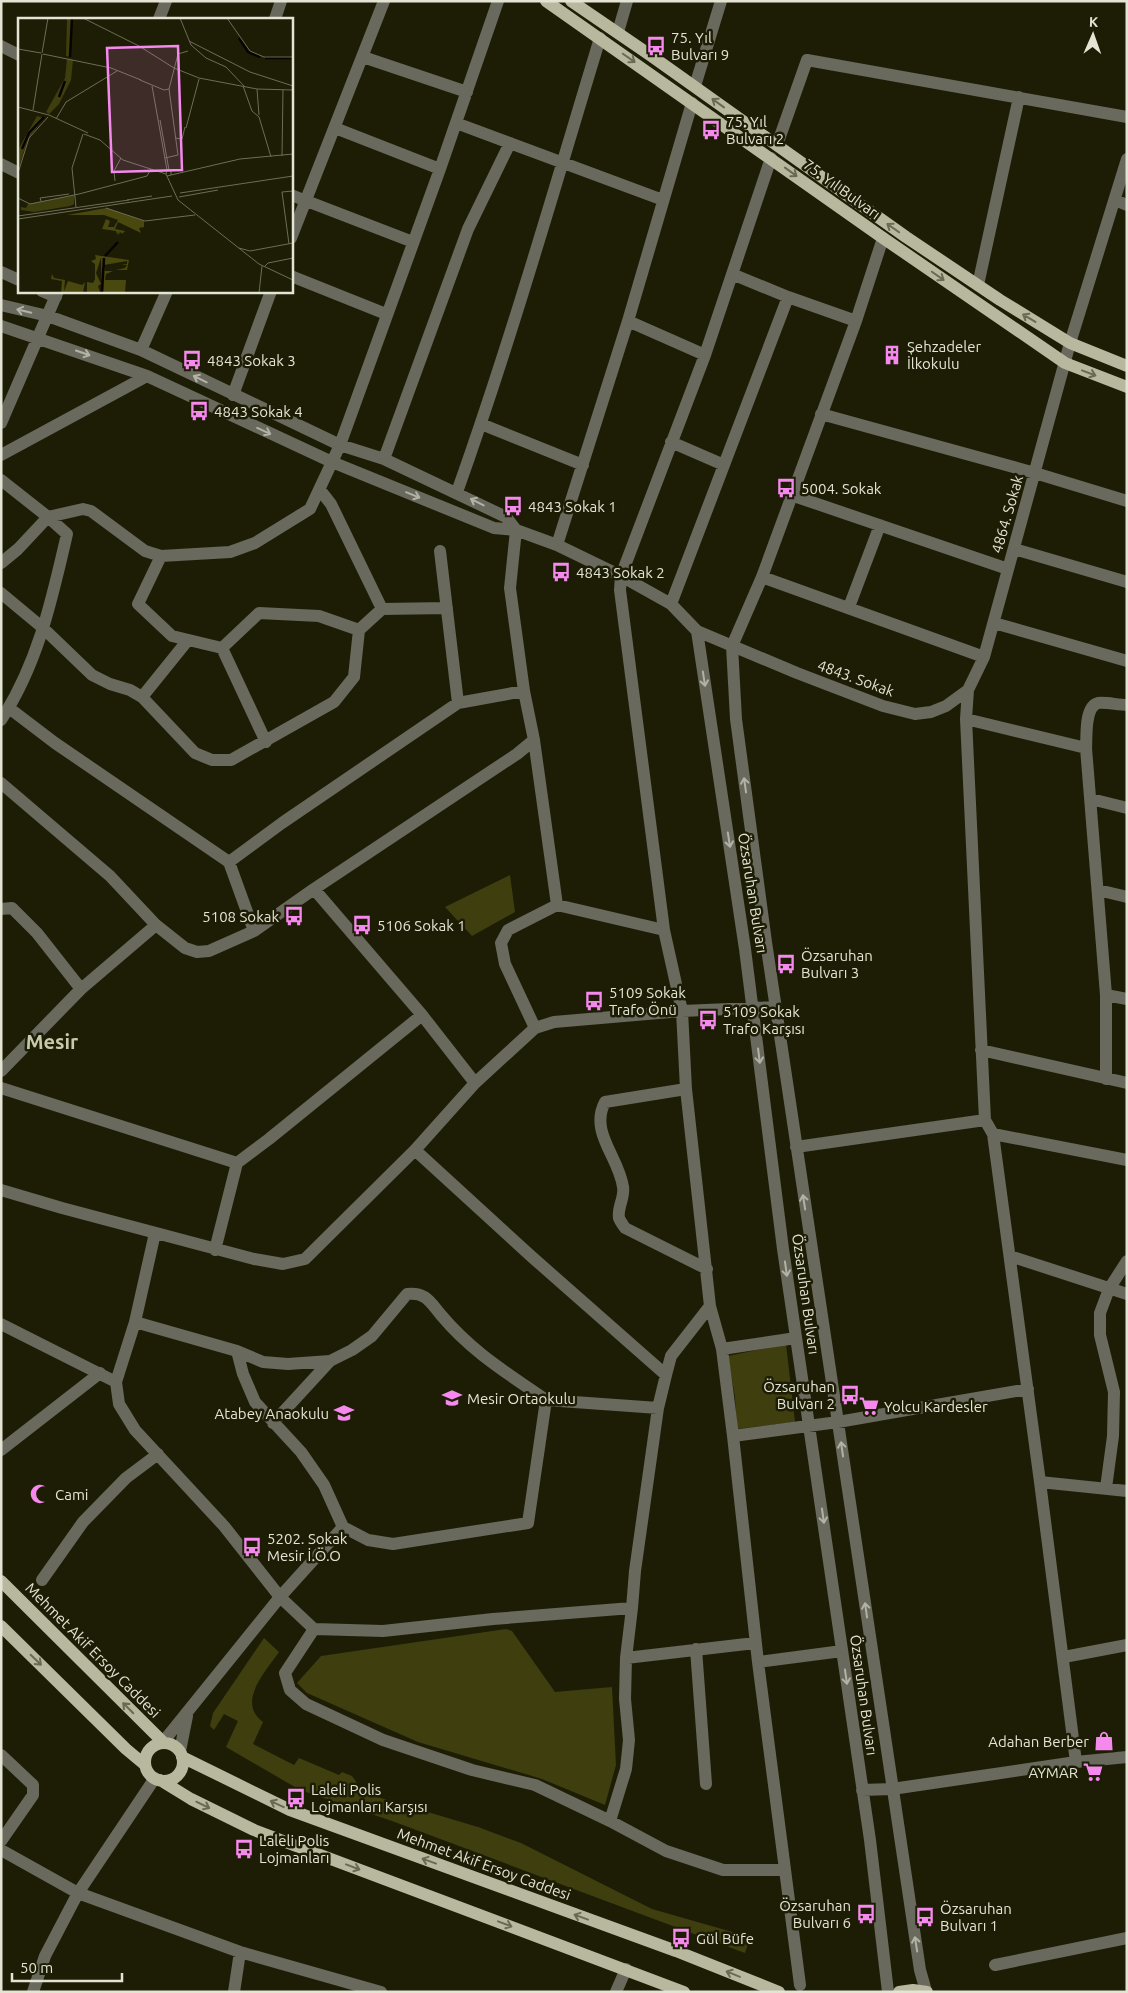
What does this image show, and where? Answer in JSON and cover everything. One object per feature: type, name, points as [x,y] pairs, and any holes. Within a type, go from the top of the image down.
[{"type":"main road","name":"75. Yıl Bulvarı","points":[[546,1],[1065,363],[1127,387]]},
{"type":"main road","name":"75. Yıl Bulvarı","points":[[571,1],[618,32],[978,286],[1070,343],[1127,366]]},
{"type":"main road","name":"Mehmet Akif Ersoy Caddesi","points":[[1,1581],[163,1742]]},
{"type":"main road","points":[[1,1626],[126,1749],[144,1764],[146,1770],[157,1779],[191,1799],[254,1830],[684,1992]]},
{"type":"main road","points":[[144,1764],[147,1752],[151,1747],[163,1742],[171,1744],[181,1754],[183,1764],[178,1775],[167,1781],[157,1779]]},
{"type":"main road","name":"Mehmet Akif Ersoy Caddesi","points":[[181,1754],[290,1810],[676,1951],[779,1992]]},
{"type":"main road","points":[[899,1992],[913,1990],[926,1992]]},
{"type":"street","points":[[160,18],[166,1]]},
{"type":"street","points":[[275,18],[281,1]]},
{"type":"street","points":[[292,236],[384,1]]},
{"type":"street","points":[[1,563],[18,549],[48,517],[82,509],[91,511],[145,551],[161,556],[230,552],[255,543],[310,508],[340,444],[440,169],[498,1]]},
{"type":"street","points":[[618,32],[627,1]]},
{"type":"street","points":[[694,86],[721,1]]},
{"type":"street","points":[[457,492],[481,424],[600,38]]},
{"type":"street","points":[[1,46],[18,54]]},
{"type":"street","points":[[363,57],[467,92]]},
{"type":"street","points":[[777,146],[807,60],[1019,97],[1126,112]]},
{"type":"street","points":[[978,286],[1019,97]]},
{"type":"street","points":[[557,545],[628,321],[692,103]]},
{"type":"street","points":[[456,123],[663,200]]},
{"type":"street","points":[[335,128],[440,169]]},
{"type":"street","points":[[384,459],[468,229],[510,143]]},
{"type":"street","points":[[771,158],[705,355],[621,576],[620,590],[664,930],[682,1011],[686,1089],[710,1306],[722,1349],[755,1643],[800,1985]]},
{"type":"street","name":"4864. Sokak","points":[[968,690],[984,656],[994,623],[1070,343],[1121,203],[1127,159]]},
{"type":"street","points":[[1,164],[18,172]]},
{"type":"street","points":[[292,195],[413,242]]},
{"type":"street","points":[[732,646],[762,577],[856,321],[884,238]]},
{"type":"street","points":[[1,272],[18,280]]},
{"type":"street","points":[[732,274],[788,297],[856,321]]},
{"type":"street","points":[[292,276],[386,314]]},
{"type":"street","points":[[141,350],[167,292]]},
{"type":"street","points":[[233,395],[271,292]]},
{"type":"street","points":[[1,423],[57,294]]},
{"type":"street","points":[[671,604],[788,297]]},
{"type":"street","points":[[1,305],[48,316],[141,350],[340,444],[384,459],[457,492],[506,517],[516,530],[510,588],[557,905]]},
{"type":"street","points":[[628,321],[705,355]]},
{"type":"street","points":[[1,326],[148,376],[332,462],[494,528],[516,530],[557,545],[621,576],[671,604],[697,631]]},
{"type":"street","points":[[1,455],[148,376]]},
{"type":"street","points":[[821,414],[1127,501]]},
{"type":"street","points":[[481,424],[582,465]]},
{"type":"street","points":[[671,442],[724,465]]},
{"type":"street","points":[[1,720],[35,656],[67,534],[48,517],[3,485]]},
{"type":"street","points":[[320,490],[331,504],[382,610]]},
{"type":"street","points":[[791,495],[1008,570]]},
{"type":"street","points":[[849,607],[880,525]]},
{"type":"street","points":[[1014,549],[1127,582]]},
{"type":"street","points":[[440,551],[458,703]]},
{"type":"street","points":[[161,556],[138,604],[172,636],[222,648]]},
{"type":"street","points":[[762,577],[984,656]]},
{"type":"street","points":[[1,593],[43,628],[92,675],[110,684],[130,690],[142,697],[194,753],[212,760],[232,760],[334,702],[354,677],[359,630],[382,610],[447,608]]},
{"type":"street","points":[[222,648],[259,613],[319,616],[359,630]]},
{"type":"street","points":[[994,623],[1127,661]]},
{"type":"street","name":"4843. Sokak","points":[[697,631],[883,706],[915,714],[931,712],[946,706],[968,690]]},
{"type":"street","name":"Özsaruhan Bulvarı","points":[[697,631],[753,1008],[782,1249],[810,1426],[862,1790],[888,1992]]},
{"type":"street","points":[[142,697],[188,640]]},
{"type":"street","name":"Özsaruhan Bulvarı","points":[[732,646],[736,719],[796,1147],[892,1789],[920,1968],[926,1992]]},
{"type":"street","points":[[222,648],[266,742]]},
{"type":"street","points":[[968,690],[966,719],[984,1120],[992,1134],[1010,1256],[1064,1657],[1076,1762]]},
{"type":"street","points":[[229,862],[282,823],[458,703],[524,692]]},
{"type":"street","points":[[1106,1079],[1106,995],[1086,748],[1088,716],[1092,707],[1098,703],[1127,705]]},
{"type":"street","points":[[9,708],[55,743],[229,862],[254,931]]},
{"type":"street","points":[[966,719],[1086,748]]},
{"type":"street","points":[[1,783],[110,876],[156,925],[185,948],[197,952],[209,951],[254,931],[314,888],[517,754],[534,740]]},
{"type":"street","points":[[1091,799],[1127,808]]},
{"type":"street","points":[[314,888],[422,1015],[475,1083]]},
{"type":"street","points":[[1098,890],[1127,897]]},
{"type":"street","points":[[535,1028],[505,964],[501,943],[508,930],[557,905],[664,930]]},
{"type":"street","points":[[1,909],[12,908],[37,933],[81,989]]},
{"type":"street","points":[[3,1066],[81,989],[156,925]]},
{"type":"street","points":[[1106,995],[1127,999]]},
{"type":"street","points":[[1,1190],[215,1250],[283,1264],[305,1259],[415,1150],[475,1083],[535,1028],[554,1022],[682,1011],[776,1007]]},
{"type":"street","points":[[215,1250],[237,1163],[422,1015]]},
{"type":"street","points":[[981,1050],[1127,1083]]},
{"type":"street","points":[[1,1088],[237,1163]]},
{"type":"street","points":[[686,1089],[605,1102],[601,1110],[599,1122],[602,1135],[622,1181],[624,1191],[619,1217],[625,1228],[707,1269]]},
{"type":"street","points":[[796,1147],[984,1120]]},
{"type":"street","points":[[992,1134],[1127,1160]]},
{"type":"street","points":[[415,1150],[532,1257],[666,1375]]},
{"type":"street","points":[[155,1234],[136,1322],[116,1382],[120,1404],[134,1430],[224,1526],[280,1597],[314,1629],[383,1631],[493,1619],[632,1608]]},
{"type":"street","points":[[1010,1256],[1127,1294]]},
{"type":"street","points":[[1106,1488],[1112,1436],[1114,1392],[1100,1335],[1100,1313],[1109,1289],[1127,1261]]},
{"type":"street","points":[[273,1423],[330,1361],[352,1350],[372,1336],[408,1294],[418,1293],[428,1299],[453,1329],[480,1355],[546,1400],[658,1408]]},
{"type":"street","points":[[610,1821],[626,1769],[629,1740],[625,1699],[626,1658],[635,1571],[658,1408],[671,1356],[710,1306]]},
{"type":"street","points":[[136,1322],[237,1351],[263,1362],[288,1364],[330,1361]]},
{"type":"street","points":[[1,1324],[116,1382]]},
{"type":"street","points":[[722,1349],[796,1338]]},
{"type":"street","points":[[237,1351],[243,1374],[255,1402],[306,1458],[324,1486],[343,1527],[368,1540],[393,1544],[528,1523],[546,1400]]},
{"type":"street","points":[[1,1450],[100,1373]]},
{"type":"street","points":[[733,1436],[838,1422],[1028,1389]]},
{"type":"street","points":[[42,1580],[83,1522],[126,1478],[158,1454]]},
{"type":"street","points":[[1040,1482],[1127,1491]]},
{"type":"street","points":[[163,1742],[280,1597],[343,1527]]},
{"type":"street","points":[[314,1629],[285,1673],[290,1690],[306,1704],[383,1740],[472,1770],[535,1785],[610,1821],[666,1851],[722,1870],[786,1870]]},
{"type":"street","points":[[626,1658],[755,1643]]},
{"type":"street","points":[[1064,1657],[1127,1645]]},
{"type":"street","points":[[696,1649],[706,1784]]},
{"type":"street","points":[[758,1662],[842,1651]]},
{"type":"street","points":[[181,1754],[187,1714]]},
{"type":"street","points":[[1,1755],[33,1785],[33,1795],[1,1841]]},
{"type":"street","points":[[862,1790],[892,1789],[1076,1762],[1127,1757]]},
{"type":"street","points":[[33,1992],[45,1956],[78,1893],[157,1779]]},
{"type":"street","points":[[1,1850],[78,1893],[240,1952],[381,1992]]},
{"type":"street","points":[[995,1965],[1127,1938]]},
{"type":"street","points":[[234,1992],[240,1952]]},
{"type":"street","points":[[616,1992],[626,1969]]},
{"type":"shaded area","points":[[510,875],[515,912],[472,936],[445,907]]},
{"type":"shaded area","points":[[786,1344],[795,1422],[737,1429],[735,1397],[728,1356]]},
{"type":"shaded area","points":[[506,1629],[512,1631],[555,1692],[612,1687],[616,1765],[605,1805],[542,1779],[418,1742],[307,1693],[297,1683],[321,1656]]},
{"type":"shaded area","points":[[264,1638],[279,1652],[261,1677],[253,1696],[252,1705],[255,1714],[263,1722],[253,1744],[294,1765],[299,1758],[339,1775],[342,1772],[352,1776],[364,1793],[478,1827],[521,1843],[652,1909],[750,1937],[745,1953],[392,1821],[300,1790],[226,1747],[238,1721],[224,1714],[214,1730],[210,1726],[213,1713]]},
{"type":"place","name":"75. Yıl Bulvarı 9","points":[[656,46]]},
{"type":"place","name":"75. Yıl Bulvarı 2","points":[[711,130]]},
{"type":"place","name":"Şehzadeler İlkokulu","points":[[892,355]]},
{"type":"place","name":"4843 Sokak 3","points":[[192,360]]},
{"type":"place","name":"4843 Sokak 4","points":[[199,411]]},
{"type":"place","name":"5004. Sokak","points":[[786,488]]},
{"type":"place","name":"4843 Sokak 1","points":[[513,506]]},
{"type":"place","name":"4843 Sokak 2","points":[[561,572]]},
{"type":"place","name":"5108 Sokak","points":[[294,916]]},
{"type":"place","name":"5106 Sokak 1","points":[[362,925]]},
{"type":"place","name":"Özsaruhan Bulvarı 3","points":[[786,964]]},
{"type":"place","name":"5109 Sokak Trafo Önü","points":[[594,1001]]},
{"type":"place","name":"5109 Sokak Trafo Karşısı","points":[[708,1020]]},
{"type":"place","name":"Özsaruhan Bulvarı 2","points":[[850,1395]]},
{"type":"place","name":"Mesir Ortaokulu","points":[[452,1398]]},
{"type":"place","name":"Yolcu Kardesler","points":[[869,1406]]},
{"type":"place","name":"Atabey Anaokulu","points":[[344,1413]]},
{"type":"place","name":"Cami","points":[[40,1494]]},
{"type":"place","name":"5202. Sokak Mesir İ.Ö.O","points":[[252,1547]]},
{"type":"place","name":"Adahan Berber","points":[[1104,1741]]},
{"type":"place","name":"AYMAR","points":[[1093,1772]]},
{"type":"place","name":"Laleli Polis Lojmanları Karşısı","points":[[296,1798]]},
{"type":"place","name":"Laleli Polis Lojmanları","points":[[244,1849]]},
{"type":"place","name":"Özsaruhan Bulvarı 6","points":[[866,1914]]},
{"type":"place","name":"Özsaruhan Bulvarı 1","points":[[925,1917]]},
{"type":"place","name":"Gül Büfe","points":[[681,1938]]},
{"type":"district","name":"Mesir","points":[[52,1041]]}]
